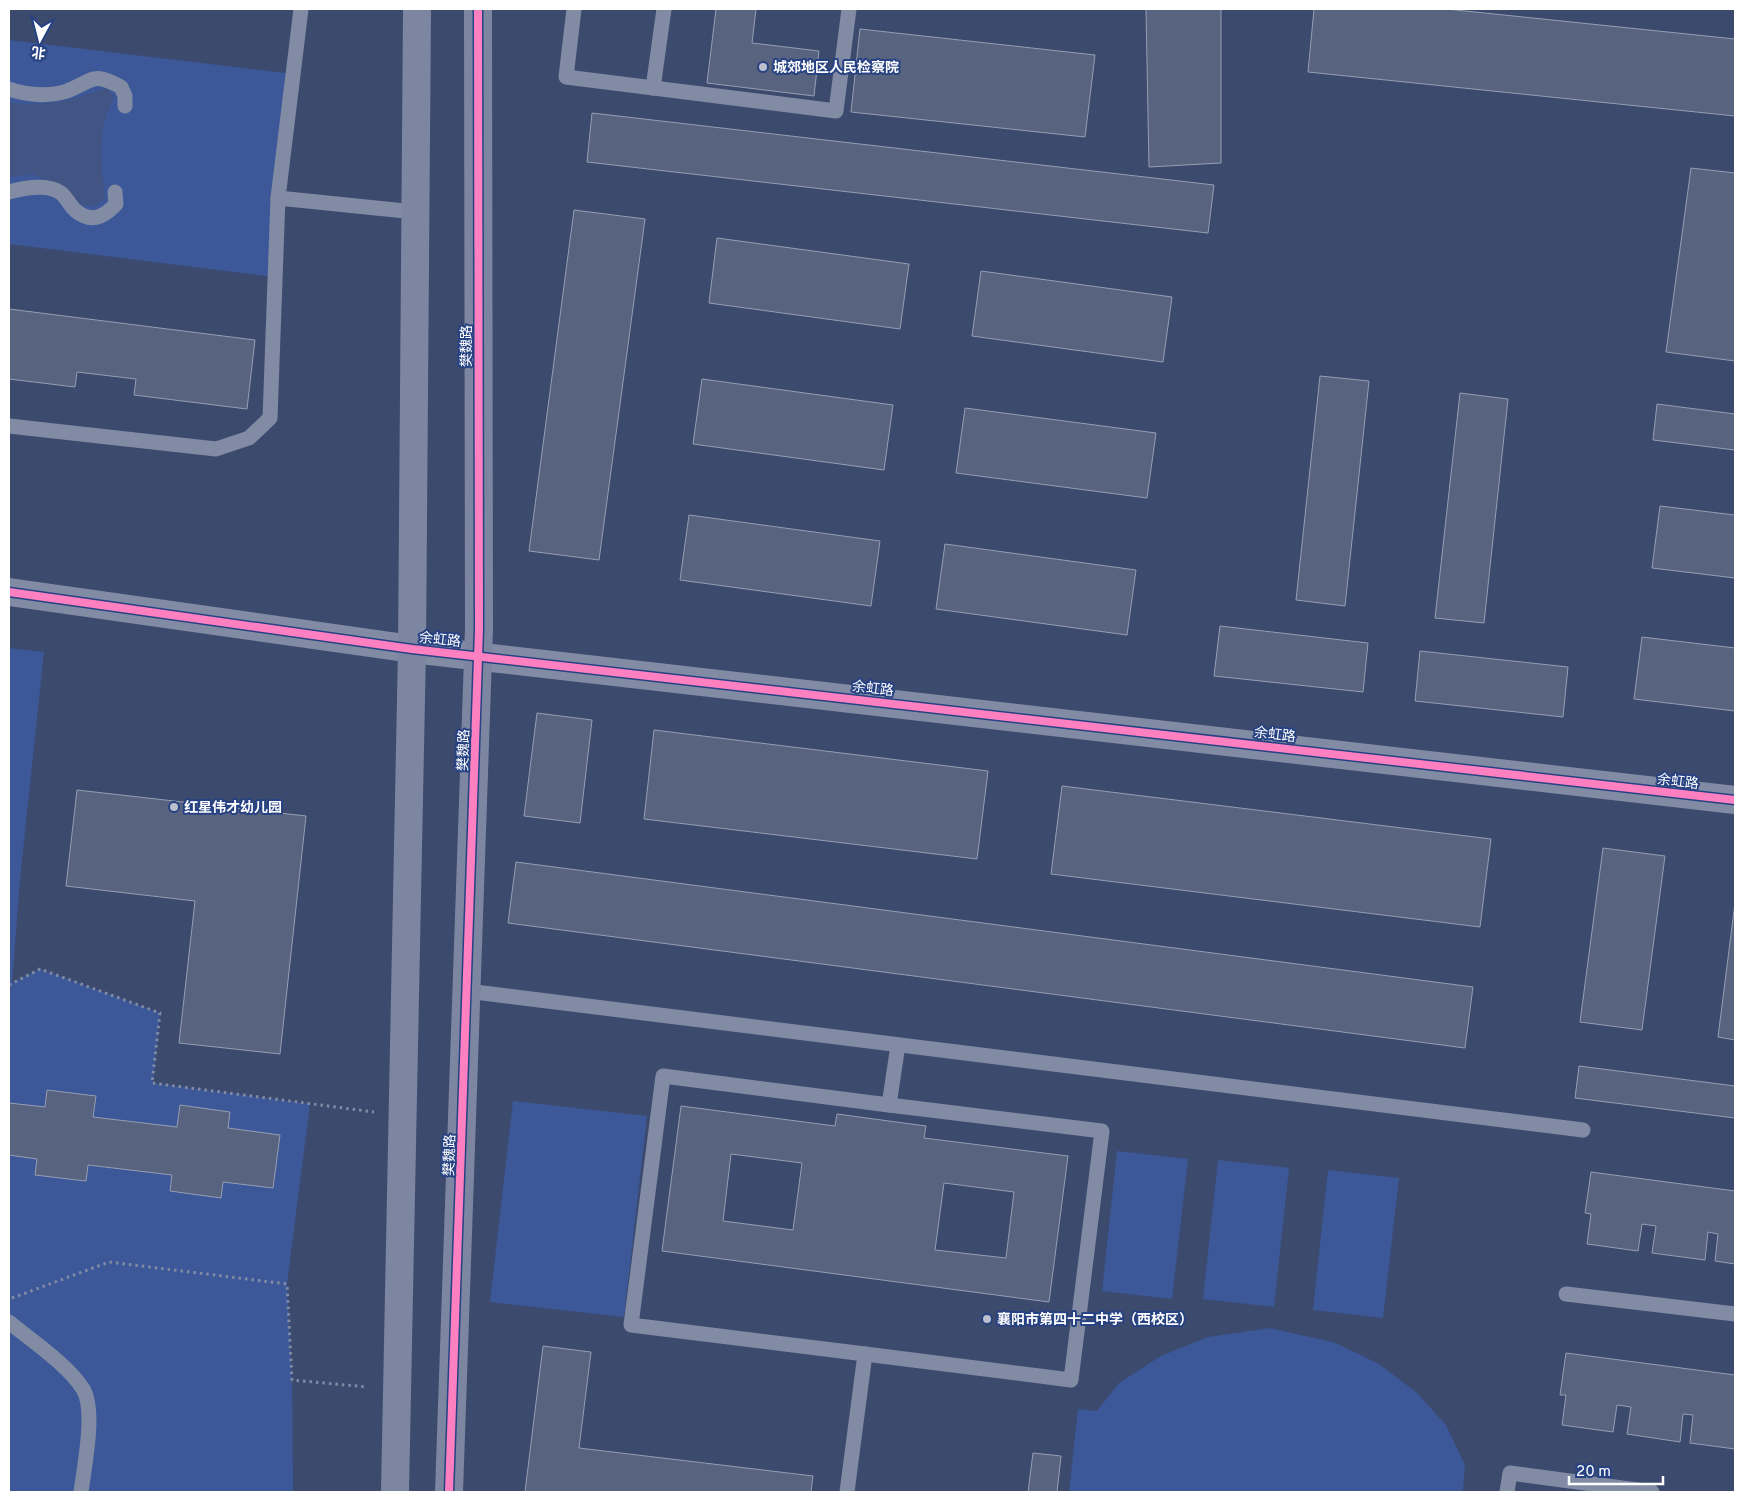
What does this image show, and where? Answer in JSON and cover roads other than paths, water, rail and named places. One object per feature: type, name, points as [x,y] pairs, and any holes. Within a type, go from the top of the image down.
[{"type":"street","points":[[395,1492],[412,649],[417,9]]},
{"type":"street","name":"樊魏路","points":[[449,1492],[479,655],[478,9]]},
{"type":"street","name":"余虹路","points":[[9,592],[412,649],[479,655],[1735,800]]},
{"type":"lane","points":[[9,426],[216,450],[249,438],[270,418],[278,198],[301,9]]},
{"type":"lane","points":[[574,9],[566,77],[836,111],[849,9]]},
{"type":"lane","points":[[653,88],[664,9]]},
{"type":"lane","points":[[9,89],[20,93],[45,95],[67,91],[90,79],[105,78],[122,87],[125,96],[125,106]]},
{"type":"lane","points":[[9,192],[31,186],[60,193],[77,212],[92,218],[105,216],[116,204],[115,192]]},
{"type":"lane","points":[[278,198],[415,212]]},
{"type":"lane","points":[[467,991],[1583,1130]]},
{"type":"lane","points":[[889,1105],[898,1045]]},
{"type":"lane","points":[[663,1076],[889,1105],[1102,1131],[1071,1380],[631,1325],[663,1076]]},
{"type":"lane","points":[[1566,1294],[1735,1314]]},
{"type":"lane","points":[[9,1322],[66,1369],[84,1390],[90,1420],[81,1492]]},
{"type":"lane","points":[[847,1492],[865,1354]]},
{"type":"lane","points":[[1507,1492],[1510,1473],[1652,1492]]},
{"type":"place","name":"城郊地区人民检察院","points":[[763,67]]},
{"type":"place","name":"红星伟才幼儿园","points":[[174,807]]},
{"type":"place","name":"襄阳市第四十二中学（西校区）","points":[[987,1319]]}]
